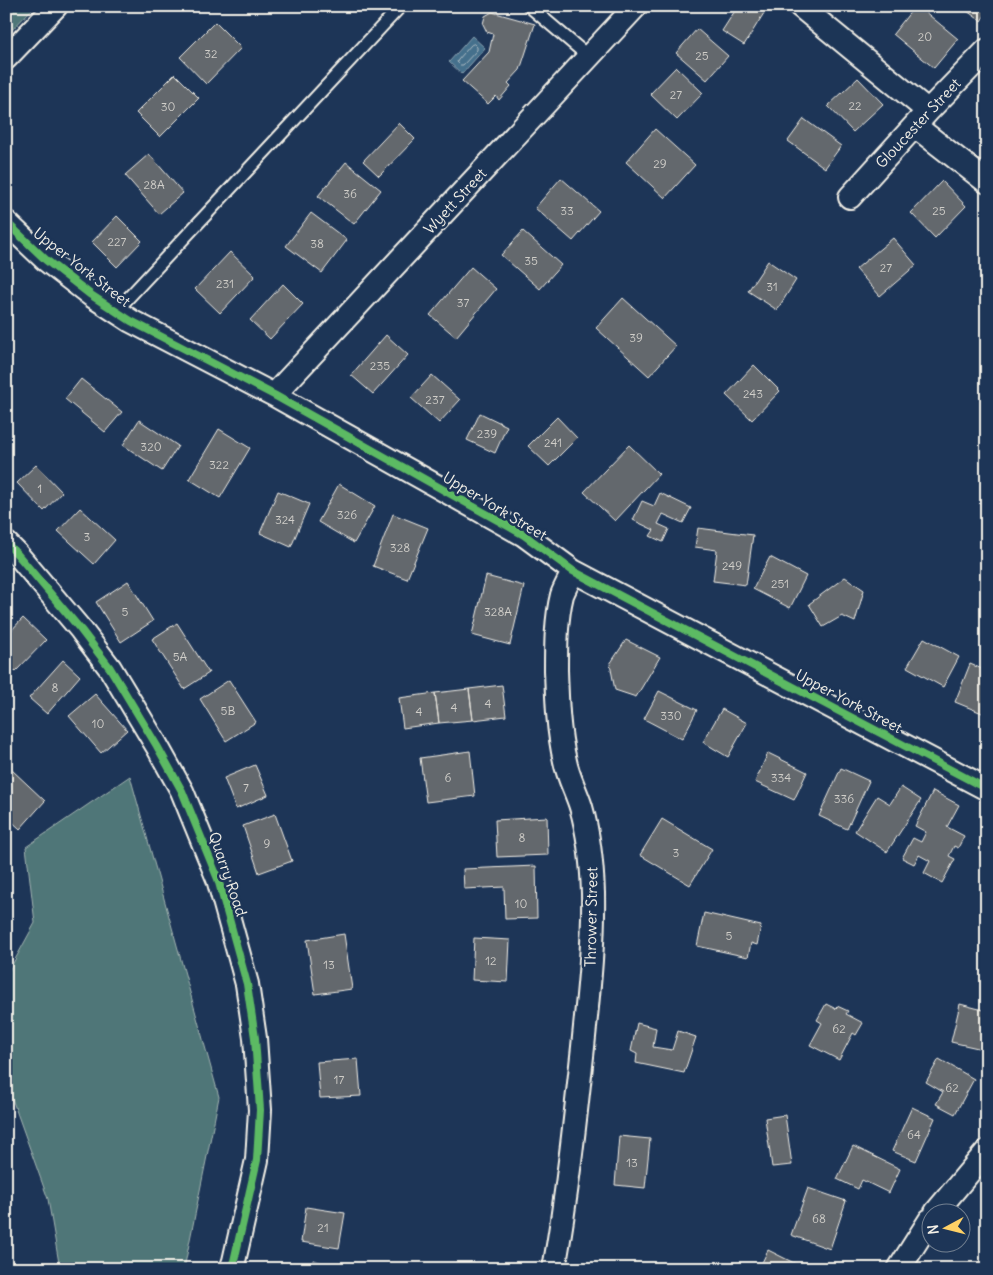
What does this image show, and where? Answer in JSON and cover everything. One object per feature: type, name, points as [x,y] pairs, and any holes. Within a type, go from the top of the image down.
[{"type":"street","points":[[6,58],[56,6]]},
{"type":"street","name":"Wyett Street","points":[[274,396],[636,6]]},
{"type":"street","points":[[800,6],[922,118],[987,182]]},
{"type":"street","name":"Gloucester Street","points":[[850,197],[987,50]]},
{"type":"street","name":"Upper York Street","points":[[6,222],[46,260],[130,321],[274,396],[524,535],[574,571],[987,789]]},
{"type":"street","name":"Quarry Road","points":[[6,543],[81,630],[110,668],[182,791],[218,879],[247,984],[256,1038],[260,1110],[256,1160],[231,1269]]},
{"type":"street","name":"Thrower Street","points":[[554,1269],[578,1089],[592,955],[593,893],[590,847],[580,806],[570,781],[565,761],[559,729],[556,689],[556,651],[562,595],[574,571]]},
{"type":"street","points":[[944,1202],[987,1151]]},
{"type":"street","points":[[899,1269],[920,1236]]},
{"type":"lane","points":[[116,311],[401,6]]},
{"type":"lane","points":[[529,6],[589,57]]},
{"type":"green space","points":[[6,6],[35,6],[6,36]]},
{"type":"green space","points":[[130,776],[219,1097],[184,1269],[60,1269],[48,1199],[6,1082],[6,976],[35,923],[26,847]]},
{"type":"water","points":[[472,36],[485,48],[462,74],[449,62]]},
{"type":"building","points":[[738,6],[753,6],[764,13],[744,45],[722,31]]},
{"type":"building","points":[[915,6],[918,6],[958,39],[934,68],[893,34]]},
{"type":"building","points":[[960,6],[987,6],[987,12],[981,21]]},
{"type":"building","points":[[492,12],[535,24],[520,70],[508,83],[511,86],[499,100],[496,96],[488,104],[462,81],[489,52],[493,34],[487,32],[483,24],[485,16]]},
{"type":"building","points":[[215,22],[241,48],[206,84],[180,57]]},
{"type":"building","points":[[697,29],[728,56],[707,80],[676,53]]},
{"type":"building","points":[[676,67],[703,93],[677,120],[650,94]]},
{"type":"building","points":[[175,74],[199,98],[160,137],[136,113]]},
{"type":"building","points":[[858,78],[883,104],[853,132],[828,106]]},
{"type":"building","points":[[804,119],[841,146],[825,168],[788,141]]},
{"type":"building","points":[[399,123],[415,139],[379,176],[363,161]]},
{"type":"building","points":[[655,129],[695,165],[665,198],[626,162]]},
{"type":"building","points":[[149,154],[183,193],[159,214],[125,175]]},
{"type":"building","points":[[346,162],[381,190],[354,224],[318,196]]},
{"type":"building","points":[[561,178],[599,211],[573,241],[535,208]]},
{"type":"building","points":[[942,181],[966,206],[935,238],[911,213]]},
{"type":"building","points":[[311,213],[347,240],[322,273],[286,246]]},
{"type":"building","points":[[117,216],[142,241],[117,267],[92,242]]},
{"type":"building","points":[[523,231],[561,265],[540,289],[501,255]]},
{"type":"building","points":[[893,238],[916,265],[880,296],[856,269]]},
{"type":"building","points":[[230,252],[255,276],[220,313],[195,289]]},
{"type":"building","points":[[768,261],[796,280],[777,310],[748,291]]},
{"type":"building","points":[[471,267],[496,289],[456,337],[430,315]]},
{"type":"building","points":[[283,284],[303,304],[270,339],[250,320]]},
{"type":"building","points":[[623,298],[676,346],[649,376],[596,328]]},
{"type":"building","points":[[386,335],[408,355],[373,394],[351,375]]},
{"type":"building","points":[[754,365],[780,391],[752,420],[726,395]]},
{"type":"building","points":[[432,375],[460,400],[439,423],[411,398]]},
{"type":"building","points":[[81,379],[122,412],[105,432],[65,399]]},
{"type":"building","points":[[480,413],[507,426],[495,453],[467,440]]},
{"type":"building","points":[[557,417],[577,438],[549,466],[528,446]]},
{"type":"building","points":[[139,420],[178,446],[162,471],[123,445]]},
{"type":"building","points":[[219,429],[250,448],[220,498],[189,479]]},
{"type":"building","points":[[629,445],[659,474],[615,521],[584,492]]},
{"type":"building","points":[[36,465],[62,492],[44,511],[17,483]]},
{"type":"building","points":[[339,484],[375,506],[354,543],[318,522]]},
{"type":"building","points":[[278,491],[309,504],[291,547],[260,533]]},
{"type":"building","points":[[660,493],[691,508],[683,523],[663,514],[658,524],[669,529],[663,542],[650,536],[654,530],[633,520],[642,501],[654,506]]},
{"type":"building","points":[[80,508],[115,540],[94,564],[58,531]]},
{"type":"building","points":[[393,514],[428,528],[407,579],[373,566]]},
{"type":"building","points":[[698,528],[753,535],[746,585],[713,581],[717,550],[695,547]]},
{"type":"building","points":[[770,557],[806,576],[790,608],[753,589]]},
{"type":"building","points":[[486,576],[524,586],[510,645],[472,635]]},
{"type":"building","points":[[845,577],[864,590],[855,622],[842,616],[823,627],[809,604]]},
{"type":"building","points":[[128,581],[153,621],[121,642],[96,602]]},
{"type":"building","points":[[23,618],[46,640],[15,672],[6,664],[6,636]]},
{"type":"building","points":[[177,623],[209,673],[184,689],[152,639]]},
{"type":"building","points":[[924,638],[959,657],[943,687],[907,667]]},
{"type":"building","points":[[626,640],[660,657],[636,697],[615,690],[610,664]]},
{"type":"building","points":[[63,660],[80,676],[47,714],[29,698]]},
{"type":"building","points":[[970,664],[987,671],[987,715],[955,702]]},
{"type":"building","points":[[229,680],[256,722],[226,741],[200,699]]},
{"type":"building","points":[[502,685],[506,716],[473,720],[469,689]]},
{"type":"building","points":[[469,689],[473,720],[439,723],[435,693]]},
{"type":"building","points":[[659,691],[697,710],[682,739],[644,719]]},
{"type":"building","points":[[435,693],[439,723],[403,728],[399,698]]},
{"type":"building","points":[[95,694],[127,730],[101,753],[69,716]]},
{"type":"building","points":[[722,709],[747,723],[728,757],[703,742]]},
{"type":"building","points":[[470,751],[475,796],[426,802],[420,758]]},
{"type":"building","points":[[768,753],[807,772],[794,800],[755,782]]},
{"type":"building","points":[[255,765],[268,795],[236,809],[224,778]]},
{"type":"building","points":[[841,768],[869,781],[847,829],[819,816]]},
{"type":"building","points":[[12,770],[45,801],[20,829],[6,816],[6,777]]},
{"type":"building","points":[[901,787],[921,800],[887,852],[855,831],[877,796],[890,804]]},
{"type":"building","points":[[933,791],[959,805],[947,827],[964,836],[958,848],[954,846],[949,856],[955,859],[942,883],[924,873],[930,861],[919,855],[914,864],[902,858],[913,838],[921,842],[926,832],[915,826]]},
{"type":"building","points":[[275,814],[292,861],[259,873],[243,826]]},
{"type":"building","points":[[547,817],[548,855],[497,857],[495,820]]},
{"type":"building","points":[[662,819],[712,849],[690,885],[640,855]]},
{"type":"building","points":[[536,866],[537,918],[505,919],[504,887],[464,889],[463,869]]},
{"type":"building","points":[[704,913],[761,926],[757,945],[751,943],[748,957],[697,946]]},
{"type":"building","points":[[344,934],[352,989],[315,994],[307,940]]},
{"type":"building","points":[[474,938],[510,940],[508,982],[472,980]]},
{"type":"building","points":[[826,1004],[836,1009],[837,1006],[848,1011],[846,1014],[863,1023],[856,1035],[853,1033],[839,1060],[810,1045],[822,1023],[817,1020]]},
{"type":"building","points":[[960,1004],[987,1011],[987,1050],[951,1042]]},
{"type":"building","points":[[637,1023],[656,1028],[653,1047],[672,1050],[678,1031],[696,1037],[684,1073],[636,1063],[637,1054],[631,1051]]},
{"type":"building","points":[[358,1059],[361,1096],[320,1098],[317,1062]]},
{"type":"building","points":[[939,1059],[974,1079],[955,1114],[936,1104],[943,1092],[926,1082]]},
{"type":"building","points":[[912,1107],[935,1118],[916,1161],[892,1151]]},
{"type":"building","points":[[785,1115],[792,1165],[772,1167],[765,1118]]},
{"type":"building","points":[[619,1136],[650,1139],[645,1188],[615,1185]]},
{"type":"building","points":[[853,1146],[900,1169],[889,1193],[862,1180],[858,1189],[837,1179]]},
{"type":"building","points":[[808,1188],[846,1201],[830,1249],[791,1235]]},
{"type":"building","points":[[306,1207],[345,1213],[339,1248],[301,1242]]},
{"type":"building","points":[[768,1250],[806,1269],[759,1269]]},
{"type":"building","points":[[313,1260],[344,1269],[310,1269]]},
{"type":"cycle path","points":[[6,222],[46,260],[91,295],[131,321],[274,395],[524,535],[573,571],[987,789]]},
{"type":"cycle path","points":[[6,543],[81,630],[110,668],[182,791],[218,879],[247,984],[255,1038],[260,1110],[257,1160],[231,1269]]}]
